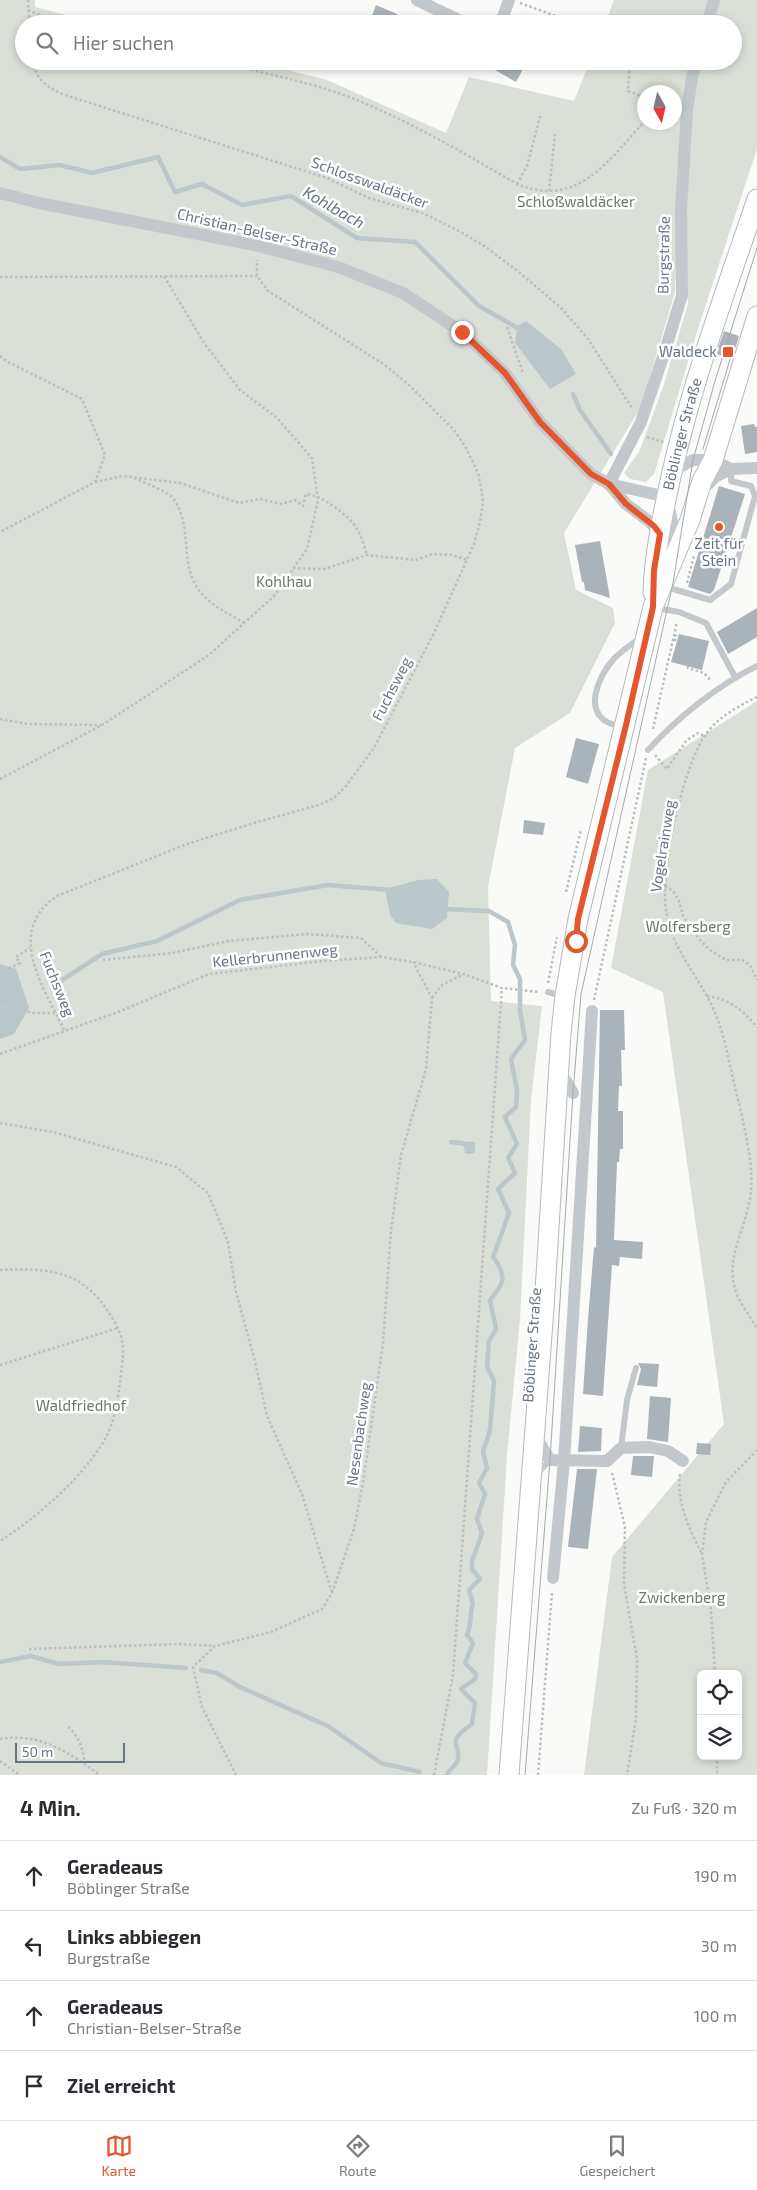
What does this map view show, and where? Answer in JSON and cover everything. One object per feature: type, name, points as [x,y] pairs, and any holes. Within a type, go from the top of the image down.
[{"type":"main road","name":"Böblinger Straße","points":[[653,607],[654,570],[682,429],[757,200]]},
{"type":"main road","name":"Böblinger Straße","points":[[509,1775],[559,1069],[565,996],[578,919],[653,607],[690,520],[702,481],[714,469],[757,316]]},
{"type":"main road","name":"Böblinger Straße","points":[[500,1775],[551,993],[567,939],[578,919]]},
{"type":"street","points":[[417,0],[448,15]]},
{"type":"street","points":[[503,15],[510,0]]},
{"type":"street","points":[[710,15],[714,0]]},
{"type":"street","name":"Burgstraße","points":[[609,484],[638,427],[664,354],[682,295],[681,209],[688,111],[694,70]]},
{"type":"street","name":"Christian-Belser-Straße","points":[[0,193],[38,203],[259,246],[338,267],[403,293],[462,332],[505,373],[547,429],[591,474],[609,484],[667,497]]},
{"type":"street","points":[[672,472],[693,460],[714,469],[757,468]]},
{"type":"street","points":[[609,484],[626,504],[654,526],[660,534]]},
{"type":"street","name":"Böblinger Straße","points":[[667,497],[672,523],[669,566]]},
{"type":"street","points":[[554,1578],[564,1461],[592,1011]]},
{"type":"street","points":[[559,1069],[573,1093]]},
{"type":"street","points":[[573,1093],[587,1094]]},
{"type":"street","points":[[557,1114],[573,1093]]},
{"type":"street","points":[[534,1434],[550,1460],[607,1461],[621,1448],[649,1447],[668,1451],[682,1460]]},
{"type":"lane","points":[[662,586],[710,600],[731,584],[755,496],[751,486],[731,481],[732,469]]},
{"type":"lane","points":[[653,607],[679,612],[706,623],[735,677]]},
{"type":"lane","points":[[626,725],[610,724],[602,718],[596,710],[595,698],[602,677],[613,660],[647,633]]},
{"type":"lane","points":[[648,750],[674,724],[735,677],[757,666]]},
{"type":"lane","points":[[621,1448],[627,1400],[636,1368]]},
{"type":"lane","points":[[531,1480],[550,1460]]},
{"type":"path","points":[[28,0],[28,15]]},
{"type":"path","points":[[510,0],[552,15]]},
{"type":"path","points":[[28,10],[40,15]]},
{"type":"path","name":"Schlosswaldäcker","points":[[35,70],[42,83],[65,95],[327,178],[369,198],[425,214],[486,247],[520,273],[566,314],[588,339],[638,427]]},
{"type":"path","points":[[249,70],[306,84],[351,98],[394,117],[517,184],[537,190],[566,189],[589,179],[637,129]]},
{"type":"path","points":[[629,70],[628,91],[637,94]]},
{"type":"path","points":[[517,184],[527,166],[541,113]]},
{"type":"path","points":[[549,191],[555,134]]},
{"type":"path","points":[[0,277],[257,276],[259,246]]},
{"type":"path","points":[[0,779],[102,725],[209,655],[274,596],[307,549],[318,497],[312,458],[276,417],[240,390],[204,342],[164,276]]},
{"type":"path","name":"Fuchsweg","points":[[64,1030],[33,962],[30,948],[31,931],[36,918],[46,904],[57,896],[187,844],[254,822],[319,805],[334,798],[346,786],[374,748],[434,633],[468,560],[480,522],[483,502],[478,473],[466,448],[454,430],[417,392],[386,365],[268,292],[257,276]]},
{"type":"path","points":[[0,356],[8,362],[82,399],[105,455],[95,482]]},
{"type":"path","points":[[638,427],[668,443]]},
{"type":"path","points":[[130,476],[171,496],[184,522],[188,558],[194,582],[206,599],[244,623]]},
{"type":"path","points":[[0,532],[95,482],[130,476],[180,483],[238,503],[260,499],[281,504],[295,500],[303,506],[306,494],[318,497],[330,504],[357,527],[367,555]]},
{"type":"path","points":[[684,592],[696,547]]},
{"type":"path","points":[[293,568],[324,569],[367,555],[416,560],[432,554],[452,555],[468,560]]},
{"type":"path","points":[[592,1011],[679,612]]},
{"type":"path","points":[[674,635],[676,636],[675,641]]},
{"type":"path","points":[[688,666],[688,668],[704,673],[718,691]]},
{"type":"path","points":[[648,750],[667,769],[686,741],[698,734],[704,736],[725,715],[757,697]]},
{"type":"path","points":[[0,720],[28,724],[102,725]]},
{"type":"path","name":"Vogelrainweg","points":[[704,736],[686,778],[678,809],[665,886],[666,914],[672,937],[707,996],[717,1019],[725,1043],[749,1151],[752,1170],[750,1194],[732,1266],[734,1286],[757,1328]]},
{"type":"path","points":[[665,886],[673,891],[683,916],[700,940],[710,950],[726,960],[742,960],[750,965],[757,980]]},
{"type":"path","points":[[103,960],[172,953],[229,940],[307,934],[361,938],[381,957]]},
{"type":"path","points":[[0,973],[20,964],[16,957],[30,948]]},
{"type":"path","name":"Kellerbrunnenweg","points":[[0,1054],[118,1012],[209,974],[322,961],[381,957],[413,962],[463,974],[502,988],[532,991]]},
{"type":"path","points":[[413,962],[432,998],[442,985],[463,974]]},
{"type":"path","points":[[434,1775],[454,1656],[502,988]]},
{"type":"path","points":[[707,996],[721,998],[744,1011],[757,1027]]},
{"type":"path","name":"Nesenbachweg","points":[[236,1775],[202,1707],[193,1667],[215,1646],[271,1632],[322,1609],[332,1593],[354,1529],[363,1484],[383,1343],[391,1231],[401,1155],[426,1069],[432,998]]},
{"type":"path","points":[[0,1000],[32,1013],[56,1013]]},
{"type":"path","points":[[0,1123],[53,1132],[176,1167],[208,1193],[228,1242],[236,1292],[255,1361],[267,1416],[302,1494],[332,1593]]},
{"type":"path","points":[[0,1270],[46,1271],[71,1276],[84,1284],[98,1297],[118,1328],[122,1340],[123,1354],[114,1417],[103,1443],[84,1470],[25,1524],[0,1540]]},
{"type":"path","points":[[0,1365],[118,1328]]},
{"type":"path","points":[[715,1670],[711,1610],[702,1554],[706,1522],[726,1482],[757,1450]]},
{"type":"path","points":[[682,1460],[679,1478],[680,1495],[688,1526],[702,1554]]},
{"type":"path","points":[[607,1461],[619,1494],[625,1527],[624,1584],[637,1659],[636,1718],[627,1775]]},
{"type":"path","points":[[538,1775],[554,1578]]},
{"type":"path","points":[[29,1649],[180,1644],[215,1646]]},
{"type":"path","points":[[68,1727],[76,1733],[80,1741],[85,1764]]},
{"type":"path","points":[[0,1738],[21,1737],[36,1739],[62,1749],[100,1775]]},
{"type":"path","points":[[717,1760],[717,1775]]},
{"type":"path","points":[[0,1761],[20,1775]]},
{"type":"green space","points":[[0,0],[35,0],[35,7],[66,15],[15,15],[15,70],[287,70],[327,80],[446,133],[469,77],[574,101],[586,70],[742,70],[742,15],[608,15],[614,0],[757,0],[757,149],[701,319],[654,474],[646,482],[630,479],[624,473],[640,450],[663,387],[688,304],[682,85],[637,85],[637,130],[682,130],[675,292],[641,407],[564,533],[576,590],[613,608],[615,623],[570,713],[515,748],[488,887],[491,1001],[542,1006],[531,1100],[520,1319],[507,1455],[487,1775],[0,1775]]},
{"type":"green space","points":[[757,701],[757,1775],[584,1775],[612,1557],[724,1424],[663,992],[611,968],[648,770]]},
{"type":"shaded area","points":[[526,321],[561,349],[576,374],[550,389],[515,343],[517,326]]},
{"type":"shaded area","points":[[437,879],[449,892],[447,918],[432,929],[396,923],[390,915],[385,889],[418,880]]},
{"type":"shaded area","points":[[0,964],[16,969],[29,1008],[14,1034],[0,1039]]},
{"type":"shaded area","points":[[458,1141],[475,1142],[475,1152],[465,1153],[464,1147],[456,1143]]},
{"type":"building","points":[[376,5],[397,14],[397,15],[372,15]]},
{"type":"building","points":[[495,70],[522,70],[516,82]]},
{"type":"building","points":[[724,331],[739,336],[732,359],[716,354]]},
{"type":"building","points":[[754,424],[757,427],[757,452],[745,454],[741,426]]},
{"type":"building","points":[[719,486],[745,494],[714,590],[710,594],[688,587]]},
{"type":"building","points":[[600,541],[610,598],[585,590],[575,545]]},
{"type":"building","points":[[757,608],[757,637],[728,654],[717,632]]},
{"type":"building","points":[[679,634],[709,641],[702,670],[671,662]]},
{"type":"building","points":[[576,738],[599,744],[588,784],[566,777]]},
{"type":"building","points":[[524,820],[545,823],[543,835],[523,833]]},
{"type":"building","points":[[600,1010],[624,1010],[625,1050],[621,1050],[622,1086],[619,1086],[618,1111],[623,1111],[623,1149],[620,1149],[619,1162],[617,1162],[614,1240],[643,1242],[642,1259],[620,1257],[619,1266],[612,1265],[603,1396],[583,1394],[594,1247],[596,1248]]},
{"type":"building","points":[[638,1363],[659,1364],[657,1387],[637,1385],[641,1369]]},
{"type":"building","points":[[650,1396],[671,1398],[668,1442],[647,1439]]},
{"type":"building","points":[[580,1426],[602,1428],[601,1451],[578,1452]]},
{"type":"building","points":[[697,1443],[711,1444],[710,1455],[696,1454]]},
{"type":"building","points":[[633,1456],[654,1456],[652,1477],[631,1475]]},
{"type":"building","points":[[577,1469],[597,1469],[588,1549],[568,1547]]},
{"type":"waterway","name":"Kohlbach","points":[[0,157],[20,169],[60,165],[92,173],[158,157],[175,192],[202,184],[242,205],[291,196],[357,238],[415,242],[479,306],[521,330]]},
{"type":"waterway","name":"Kohlbach","points":[[573,394],[580,410],[611,454]]},
{"type":"waterway","points":[[53,986],[102,954],[157,941],[240,900],[328,885],[390,890]]},
{"type":"waterway","points":[[444,909],[489,911],[508,922],[515,945],[513,965],[520,979],[520,1010],[525,1040],[511,1059],[517,1090],[516,1107],[505,1117],[517,1144],[508,1158],[515,1173],[498,1189],[509,1213],[493,1257],[501,1269],[502,1279],[499,1289],[490,1300],[496,1329],[489,1341],[487,1366],[494,1381],[490,1430],[483,1452],[487,1468],[479,1483],[485,1494],[477,1519],[482,1533],[472,1561],[472,1569],[480,1579],[469,1590],[473,1604],[467,1635],[473,1643],[465,1663],[476,1674],[475,1679],[461,1689],[475,1703],[472,1724],[456,1740],[457,1762],[447,1775]]},
{"type":"waterway","points":[[451,1142],[462,1143]]},
{"type":"waterway","points":[[0,1662],[31,1656],[59,1664],[103,1662],[186,1668]]},
{"type":"waterway","points":[[201,1670],[217,1673],[240,1687],[328,1726],[381,1763],[420,1772]]},
{"type":"tram line","points":[[525,1775],[550,1460],[581,994],[673,583],[693,460],[715,381],[757,248]]},
{"type":"tram line","points":[[703,449],[732,353]]},
{"type":"place","name":"Waldeck","points":[[728,352]]},
{"type":"place","name":"Zeit für Stein","points":[[719,527]]},
{"type":"route","points":[[462,332],[505,373],[540,422],[591,474],[609,484],[626,504],[646,518],[660,534],[654,570],[653,607],[578,919],[576,941]]},
{"type":"park label","name":"Schloßwaldäcker","points":[[576,202]]},
{"type":"park label","name":"Kohlhau","points":[[284,582]]},
{"type":"park label","name":"Wolfersberg","points":[[688,927]]},
{"type":"park label","name":"Waldfriedhof","points":[[81,1406]]},
{"type":"park label","name":"Zwickenberg","points":[[682,1598]]}]
